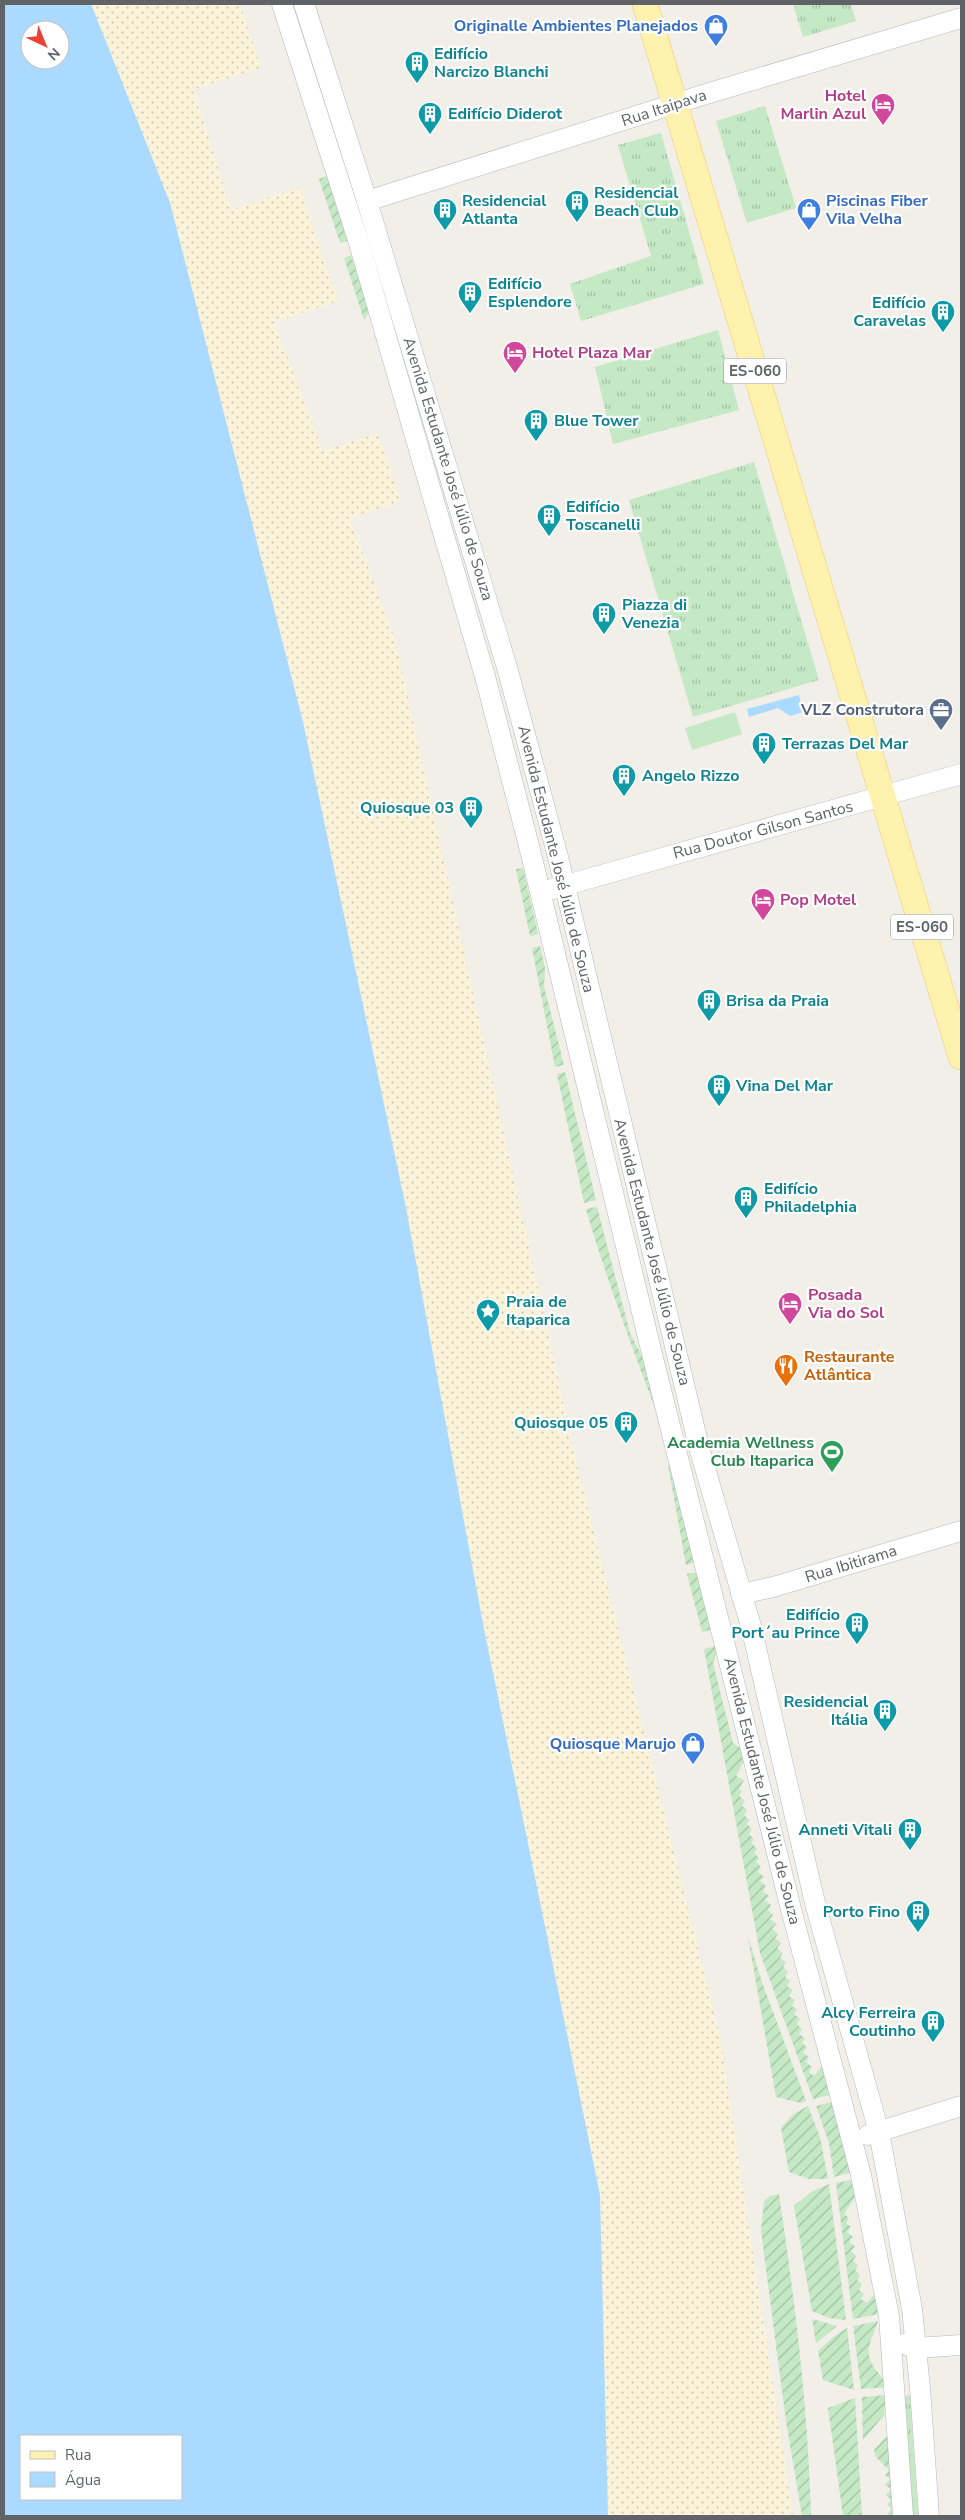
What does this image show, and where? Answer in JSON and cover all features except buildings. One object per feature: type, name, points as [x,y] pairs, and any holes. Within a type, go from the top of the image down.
[{"type":"main road","name":"ES-060","points":[[645,4],[961,1057]]},
{"type":"street","name":"Avenida Estudante José Júlio de Souza","points":[[282,4],[359,243],[486,680],[791,1909],[862,2175],[889,2316],[903,2516]]},
{"type":"street","name":"Avenida Estudante José Júlio de Souza","points":[[304,4],[367,201],[508,671],[564,885],[700,1451],[732,1554],[741,1594],[751,1626],[815,1903],[879,2132],[912,2308],[929,2516]]},
{"type":"street","name":"Rua Itaipava","points":[[367,201],[961,18]]},
{"type":"street","name":"Rua Doutor Gilson Santos","points":[[540,892],[961,774]]},
{"type":"street","name":"Rua Ibitirama","points":[[741,1594],[773,1587],[961,1531]]},
{"type":"street","points":[[852,2140],[961,2106]]},
{"type":"street","points":[[889,2316],[900,2340],[909,2347],[961,2345]]},
{"type":"green space","points":[[793,4],[851,4],[856,21],[803,37]]},
{"type":"green space","points":[[765,106],[796,208],[747,223],[716,121]]},
{"type":"green space","points":[[661,133],[704,284],[581,321],[570,284],[651,256],[618,145]]},
{"type":"green space","points":[[327,176],[350,240],[340,243],[319,179]]},
{"type":"green space","points":[[351,255],[369,312],[364,320],[344,258]]},
{"type":"green space","points":[[718,330],[739,410],[613,444],[595,367]]},
{"type":"green space","points":[[754,462],[819,680],[693,717],[629,500]]},
{"type":"green space","points":[[735,712],[742,734],[692,750],[685,728]]},
{"type":"green space","points":[[523,868],[538,934],[530,936],[516,869]]},
{"type":"green space","points":[[540,946],[545,968],[544,986],[564,1065],[555,1067],[532,948]]},
{"type":"green space","points":[[565,1072],[596,1200],[584,1203],[557,1074]]},
{"type":"green space","points":[[597,1207],[630,1333],[644,1360],[656,1411],[610,1286],[586,1209]]},
{"type":"green space","points":[[670,1464],[695,1562],[686,1565],[668,1465]]},
{"type":"green space","points":[[697,1572],[711,1630],[702,1632],[687,1574]]},
{"type":"green space","points":[[716,1646],[717,1652],[713,1663],[733,1743],[742,1749],[744,1761],[736,1776],[744,1780],[739,1789],[742,1791],[739,1796],[745,1801],[742,1806],[747,1810],[744,1815],[749,1820],[747,1824],[752,1829],[749,1834],[754,1839],[751,1843],[757,1848],[754,1853],[759,1858],[756,1862],[761,1867],[758,1872],[764,1877],[760,1881],[766,1886],[763,1891],[769,1896],[765,1900],[771,1905],[768,1910],[773,1915],[770,1919],[776,1924],[772,1929],[778,1934],[775,1938],[781,1943],[777,1948],[783,1953],[780,1958],[786,1962],[783,1967],[788,1972],[785,1977],[790,1981],[787,1986],[793,1990],[789,1996],[795,2000],[792,2006],[797,2009],[794,2014],[800,2019],[797,2024],[802,2029],[799,2034],[805,2038],[802,2043],[807,2047],[803,2053],[809,2057],[806,2062],[812,2067],[809,2072],[814,2076],[822,2066],[830,2095],[813,2099],[760,1953],[704,1649]]},
{"type":"green space","points":[[748,1937],[762,1982],[806,2101],[801,2103],[776,2097]]},
{"type":"green space","points":[[832,2102],[850,2173],[834,2177],[829,2143],[816,2106]]},
{"type":"green space","points":[[808,2106],[820,2137],[828,2179],[809,2179],[789,2172],[781,2128],[792,2115]]},
{"type":"green space","points":[[851,2180],[855,2197],[844,2214],[849,2218],[846,2223],[851,2227],[847,2232],[853,2237],[849,2242],[855,2246],[851,2251],[856,2256],[853,2261],[858,2265],[855,2270],[860,2275],[857,2280],[862,2284],[859,2290],[864,2294],[861,2299],[867,2303],[875,2293],[879,2314],[853,2319],[836,2183]]},
{"type":"green space","points":[[829,2184],[846,2320],[829,2318],[812,2311],[794,2206],[811,2192]]},
{"type":"green space","points":[[779,2194],[800,2355],[807,2435],[811,2516],[802,2516],[786,2421],[761,2231],[764,2201],[770,2196]]},
{"type":"green space","points":[[812,2319],[837,2326],[816,2343]]},
{"type":"green space","points":[[878,2321],[870,2345],[869,2357],[887,2387],[861,2389],[853,2326]]},
{"type":"green space","points":[[847,2328],[854,2390],[823,2380],[818,2351],[833,2337]]},
{"type":"green space","points":[[886,2395],[884,2415],[863,2440],[862,2397]]},
{"type":"green space","points":[[910,2395],[918,2516],[913,2516],[905,2396]]},
{"type":"green space","points":[[855,2398],[862,2516],[843,2516],[828,2408]]},
{"type":"green space","points":[[889,2434],[894,2516],[887,2515],[892,2509],[887,2505],[891,2500],[886,2495],[891,2489],[885,2485],[890,2479],[885,2475],[889,2470],[875,2456],[874,2450]]},
{"type":"sand","name":"Praia de Itaparica","points":[[91,4],[240,4],[261,68],[194,89],[231,210],[300,187],[338,301],[274,322],[323,451],[378,433],[401,501],[350,519],[395,639],[575,1456],[720,2037],[793,2516],[608,2516],[600,2195],[483,1624],[406,1208],[303,722],[170,203]]},
{"type":"water","points":[[4,4],[91,4],[170,203],[303,722],[406,1208],[483,1624],[600,2195],[608,2516],[4,2516]]},
{"type":"water","points":[[799,695],[803,712],[790,716],[778,708],[749,717],[747,709]]},
{"type":"place","name":"Originalle Ambientes Planejados","points":[[716,47]]},
{"type":"place","name":"Edifício Narcizo Blanchi","points":[[417,84]]},
{"type":"place","name":"Hotel Marlin Azul","points":[[883,126]]},
{"type":"place","name":"Edifício Diderot","points":[[430,135]]},
{"type":"place","name":"Residencial Beach Club","points":[[577,223]]},
{"type":"place","name":"Residencial Atlanta","points":[[445,231]]},
{"type":"place","name":"Piscinas Fiber Vila Velha","points":[[809,231]]},
{"type":"place","name":"Edifício Esplendore","points":[[470,314]]},
{"type":"place","name":"Edifício Caravelas","points":[[943,333]]},
{"type":"place","name":"Hotel Plaza Mar","points":[[515,374]]},
{"type":"place","name":"Blue Tower","points":[[536,442]]},
{"type":"place","name":"Edifício Toscanelli","points":[[549,537]]},
{"type":"place","name":"Piazza di Venezia","points":[[604,635]]},
{"type":"place","name":"VLZ Construtora","points":[[941,731]]},
{"type":"place","name":"Terrazas Del Mar","points":[[764,765]]},
{"type":"place","name":"Angelo Rizzo","points":[[624,797]]},
{"type":"place","name":"Quiosque 03","points":[[471,829]]},
{"type":"place","name":"Pop Motel","points":[[763,921]]},
{"type":"place","name":"Brisa da Praia","points":[[709,1022]]},
{"type":"place","name":"Vina Del Mar","points":[[719,1107]]},
{"type":"place","name":"Edifício Philadelphia","points":[[746,1219]]},
{"type":"place","name":"Posada Via do Sol","points":[[790,1325]]},
{"type":"place","name":"Praia de Itaparica","points":[[488,1332]]},
{"type":"place","name":"Restaurante Atlântica","points":[[786,1387]]},
{"type":"place","name":"Quiosque 05","points":[[626,1444]]},
{"type":"place","name":"Academia Wellness Club Itaparica","points":[[832,1473]]},
{"type":"place","name":"Edifício Port´au Prince","points":[[857,1645]]},
{"type":"place","name":"Residencial Itália","points":[[885,1732]]},
{"type":"place","name":"Quiosque Marujo","points":[[693,1765]]},
{"type":"place","name":"Anneti Vitali","points":[[910,1851]]},
{"type":"place","name":"Porto Fino","points":[[918,1933]]},
{"type":"place","name":"Alcy Ferreira Coutinho","points":[[933,2043]]}]
